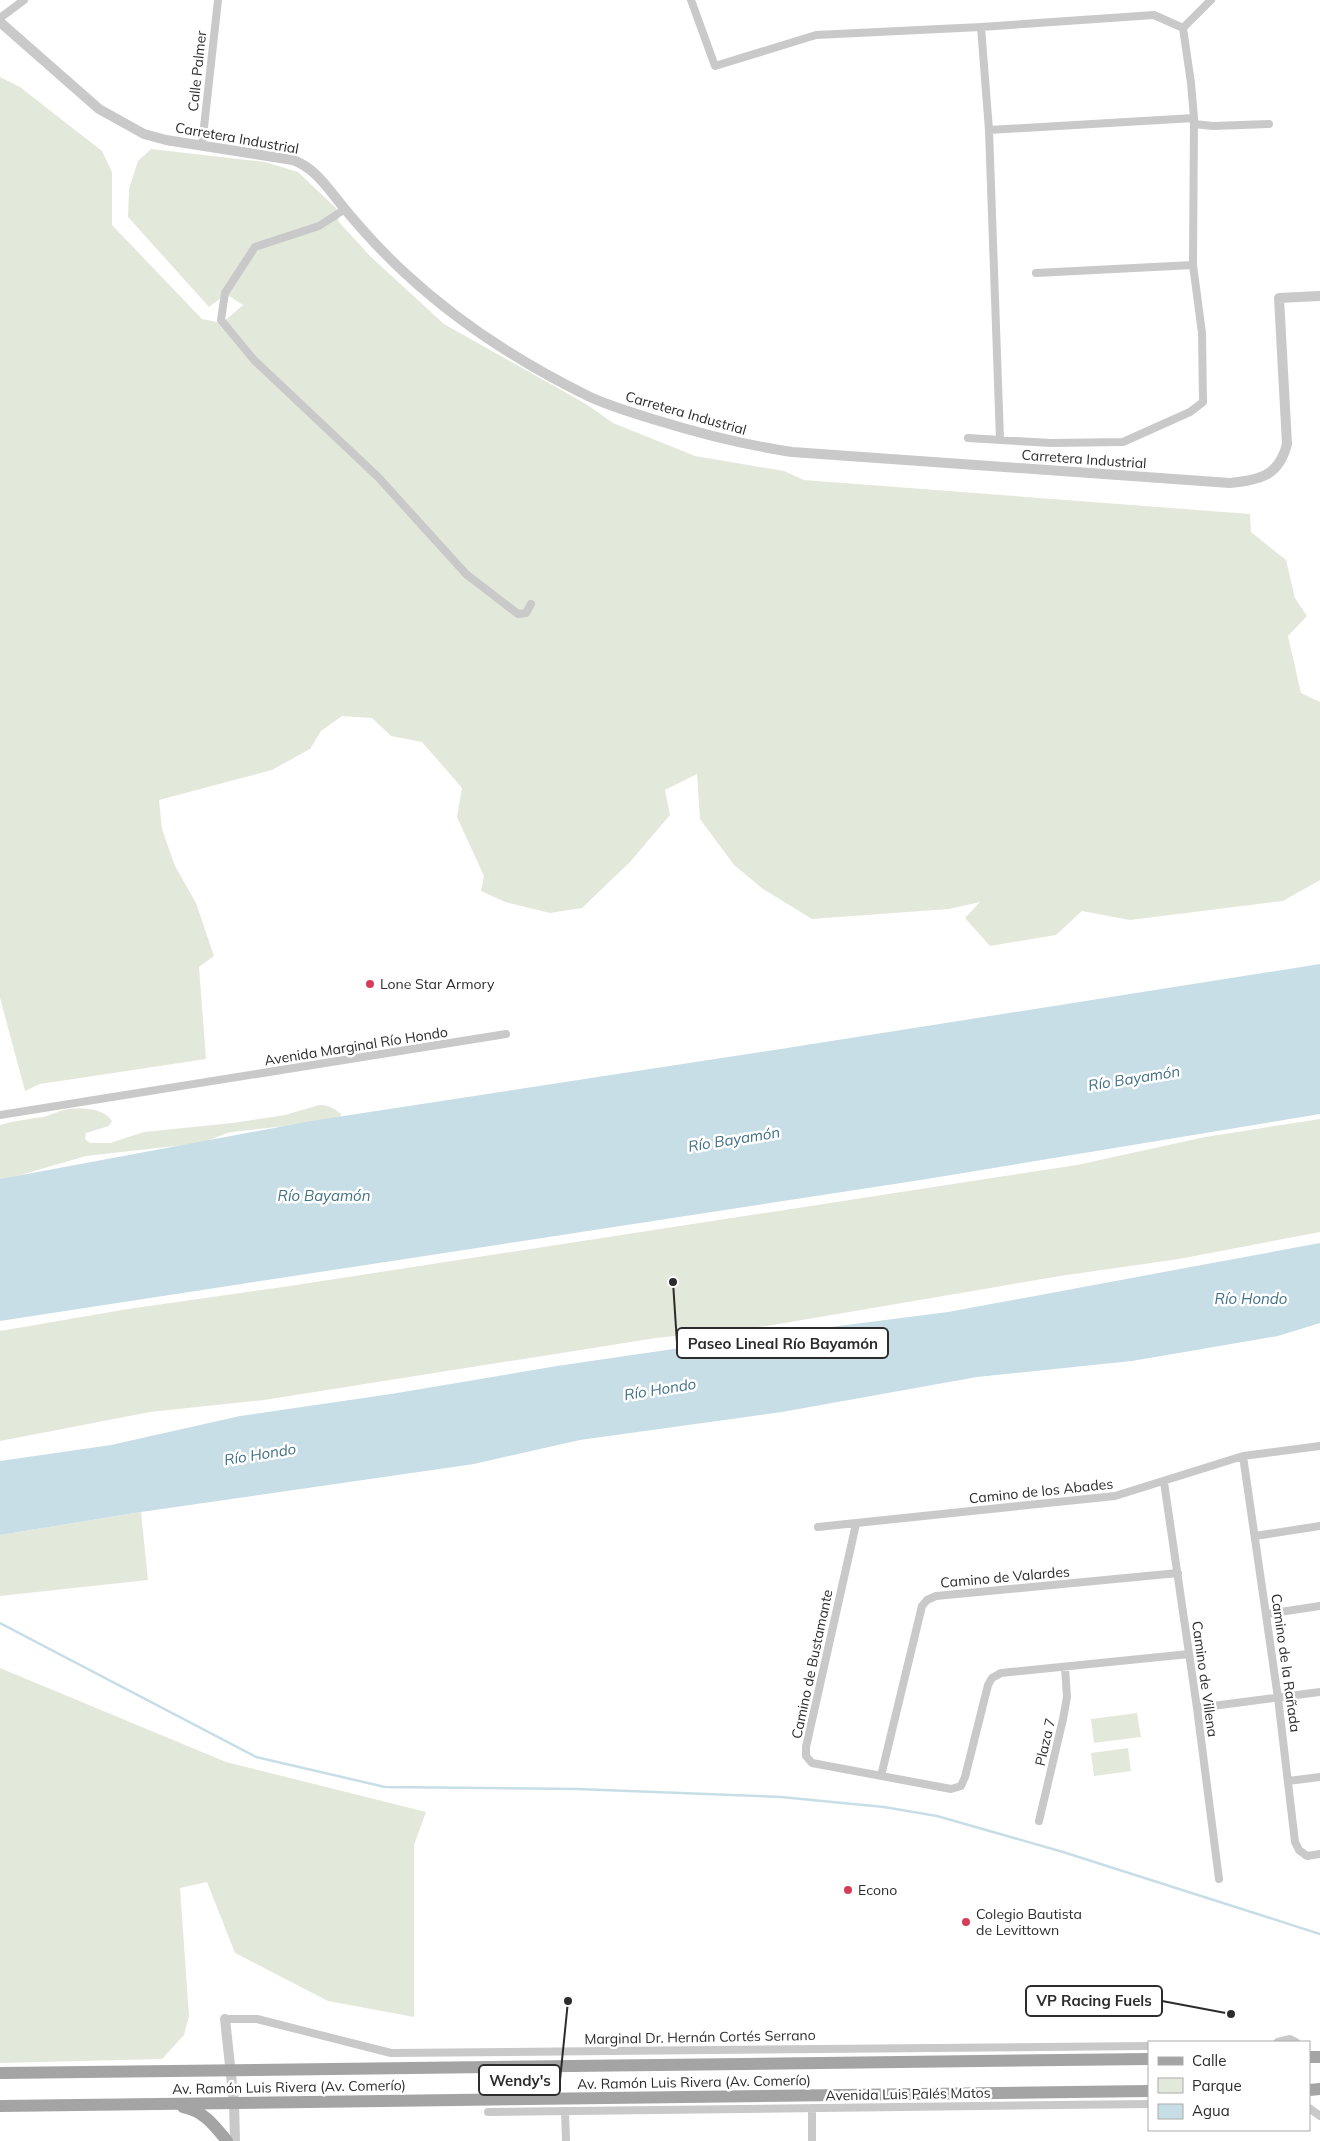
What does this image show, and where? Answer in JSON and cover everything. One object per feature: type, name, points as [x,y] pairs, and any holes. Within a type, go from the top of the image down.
[{"type":"main road","name":"Av. Ramón Luis Rivera (Av. Comerío)","points":[[0,2073],[1148,2058]]},
{"type":"main road","name":"Av. Ramón Luis Rivera (Av. Comerío)","points":[[0,2106],[1148,2091]]},
{"type":"main road","points":[[164,2104],[194,2109],[203,2114],[227,2141]]},
{"type":"street","points":[[0,20],[24,0]]},
{"type":"street","name":"Calle Palmer","points":[[202,145],[218,0]]},
{"type":"street","points":[[691,0],[715,66],[816,35],[980,27],[1154,15],[1183,28]]},
{"type":"street","points":[[1183,28],[1211,0]]},
{"type":"street","name":"Carretera Industrial","points":[[0,20],[99,109],[144,134],[166,140],[293,160],[306,165],[316,173],[345,209],[406,273],[439,302],[509,354],[589,397],[633,413],[712,437],[792,452],[1230,483],[1250,481],[1266,476],[1279,466],[1287,444],[1279,298],[1320,296]]},
{"type":"street","points":[[980,27],[989,130],[1000,439]]},
{"type":"street","points":[[968,438],[1051,442],[1123,442],[1190,412],[1203,402],[1202,333],[1194,264],[1194,121],[1183,28]]},
{"type":"street","points":[[989,130],[1194,121],[1213,126],[1269,124]]},
{"type":"street","points":[[345,209],[319,226],[255,247],[225,293],[221,320],[254,360],[378,477],[466,574],[518,614],[526,613],[531,604]]},
{"type":"street","points":[[1036,273],[1194,264]]},
{"type":"street","name":"Avenida Marginal Río Hondo","points":[[0,1115],[506,1034]]},
{"type":"street","name":"Camino de los Abades","points":[[818,1527],[1116,1496],[1244,1456],[1320,1446]]},
{"type":"street","name":"Camino de la Rañada","points":[[1244,1456],[1267,1614],[1295,1842],[1299,1850],[1307,1856],[1320,1854]]},
{"type":"street","name":"Camino de Villena","points":[[1164,1482],[1197,1708],[1219,1879]]},
{"type":"street","name":"Camino de Bustamante","points":[[856,1524],[806,1756],[812,1763],[951,1789],[961,1786],[965,1777],[988,1684],[992,1678],[1001,1673],[1189,1654]]},
{"type":"street","points":[[1255,1536],[1320,1526]]},
{"type":"street","name":"Camino de Valardes","points":[[881,1776],[922,1606],[927,1600],[936,1596],[1178,1573]]},
{"type":"street","points":[[1267,1614],[1320,1606]]},
{"type":"street","name":"Plaza 7","points":[[1039,1821],[1067,1697],[1065,1668]]},
{"type":"street","points":[[1197,1708],[1320,1692]]},
{"type":"street","points":[[1288,1781],[1320,1777]]},
{"type":"street","points":[[225,2019],[236,2141]]},
{"type":"street","name":"Marginal Dr. Hernán Cortés Serrano","points":[[225,2019],[257,2019],[391,2053],[1148,2046]]},
{"type":"street","points":[[1282,2041],[1290,2039],[1294,2041]]},
{"type":"street","name":"Avenida Luis Palés Matos","points":[[488,2112],[1148,2104]]},
{"type":"street","points":[[812,2108],[812,2141]]},
{"type":"street","points":[[565,2110],[566,2141]]},
{"type":"green space","points":[[0,77],[20,87],[102,151],[112,172],[112,225],[202,319],[222,323],[243,305],[226,294],[209,307],[128,217],[129,189],[138,161],[151,149],[265,162],[298,172],[336,208],[339,222],[370,256],[444,324],[586,404],[613,423],[695,456],[784,471],[804,480],[1250,514],[1251,532],[1286,560],[1295,598],[1307,616],[1288,636],[1301,693],[1320,702],[1320,880],[1283,901],[1130,920],[1082,911],[1056,935],[990,946],[965,918],[980,902],[949,909],[812,919],[763,889],[734,865],[700,819],[697,774],[665,790],[670,815],[630,862],[582,908],[550,913],[505,902],[481,891],[484,876],[457,817],[462,788],[422,742],[391,736],[372,718],[342,716],[321,731],[310,749],[272,770],[159,800],[162,829],[175,866],[196,903],[214,956],[199,967],[206,1059],[40,1084],[25,1091],[0,998]]},
{"type":"green space","points":[[319,1105],[328,1106],[336,1110],[341,1114],[340,1120],[227,1133],[202,1143],[86,1156],[0,1181],[0,1125],[43,1117],[62,1110],[80,1108],[99,1111],[109,1117],[112,1121],[109,1126],[86,1133],[85,1139],[90,1143],[110,1143],[144,1132],[232,1123],[285,1115]]},
{"type":"green space","points":[[1320,1119],[1320,1232],[1179,1259],[1060,1276],[767,1326],[656,1338],[264,1400],[150,1412],[0,1441],[0,1331],[128,1309],[283,1287],[1077,1165],[1205,1137]]},
{"type":"green space","points":[[141,1512],[148,1580],[0,1596],[0,1535]]},
{"type":"green space","points":[[0,1668],[226,1762],[426,1812],[414,1845],[414,2017],[328,2001],[235,1953],[207,1882],[180,1888],[189,2016],[184,2035],[162,2059],[0,2063]]},
{"type":"green space","points":[[1137,1713],[1141,1737],[1094,1743],[1091,1719]]},
{"type":"green space","points":[[1128,1748],[1131,1771],[1094,1776],[1091,1753]]},
{"type":"water","name":"Río Bayamón","points":[[1320,964],[1320,1114],[927,1179],[0,1321],[0,1179],[311,1121]]},
{"type":"water","name":"Río Hondo","points":[[1320,1243],[1320,1323],[1278,1336],[1132,1361],[977,1377],[782,1412],[580,1440],[474,1464],[141,1512],[0,1535],[0,1461],[111,1445],[240,1416],[391,1394],[557,1366],[776,1334],[948,1312]]},
{"type":"waterway","points":[[0,1623],[256,1757],[385,1787],[577,1789],[781,1797],[884,1807],[937,1816],[1063,1852],[1320,1934]]},
{"type":"place","name":"Lone Star Armory","points":[[370,984]]},
{"type":"place","name":"Paseo Lineal Río Bayamón","points":[[673,1282]]},
{"type":"place","name":"Econo","points":[[848,1890]]},
{"type":"place","name":"Colegio Bautista de Levittown","points":[[966,1922]]},
{"type":"place","name":"Wendy's","points":[[568,2001]]},
{"type":"place","name":"VP Racing Fuels","points":[[1231,2014]]}]
